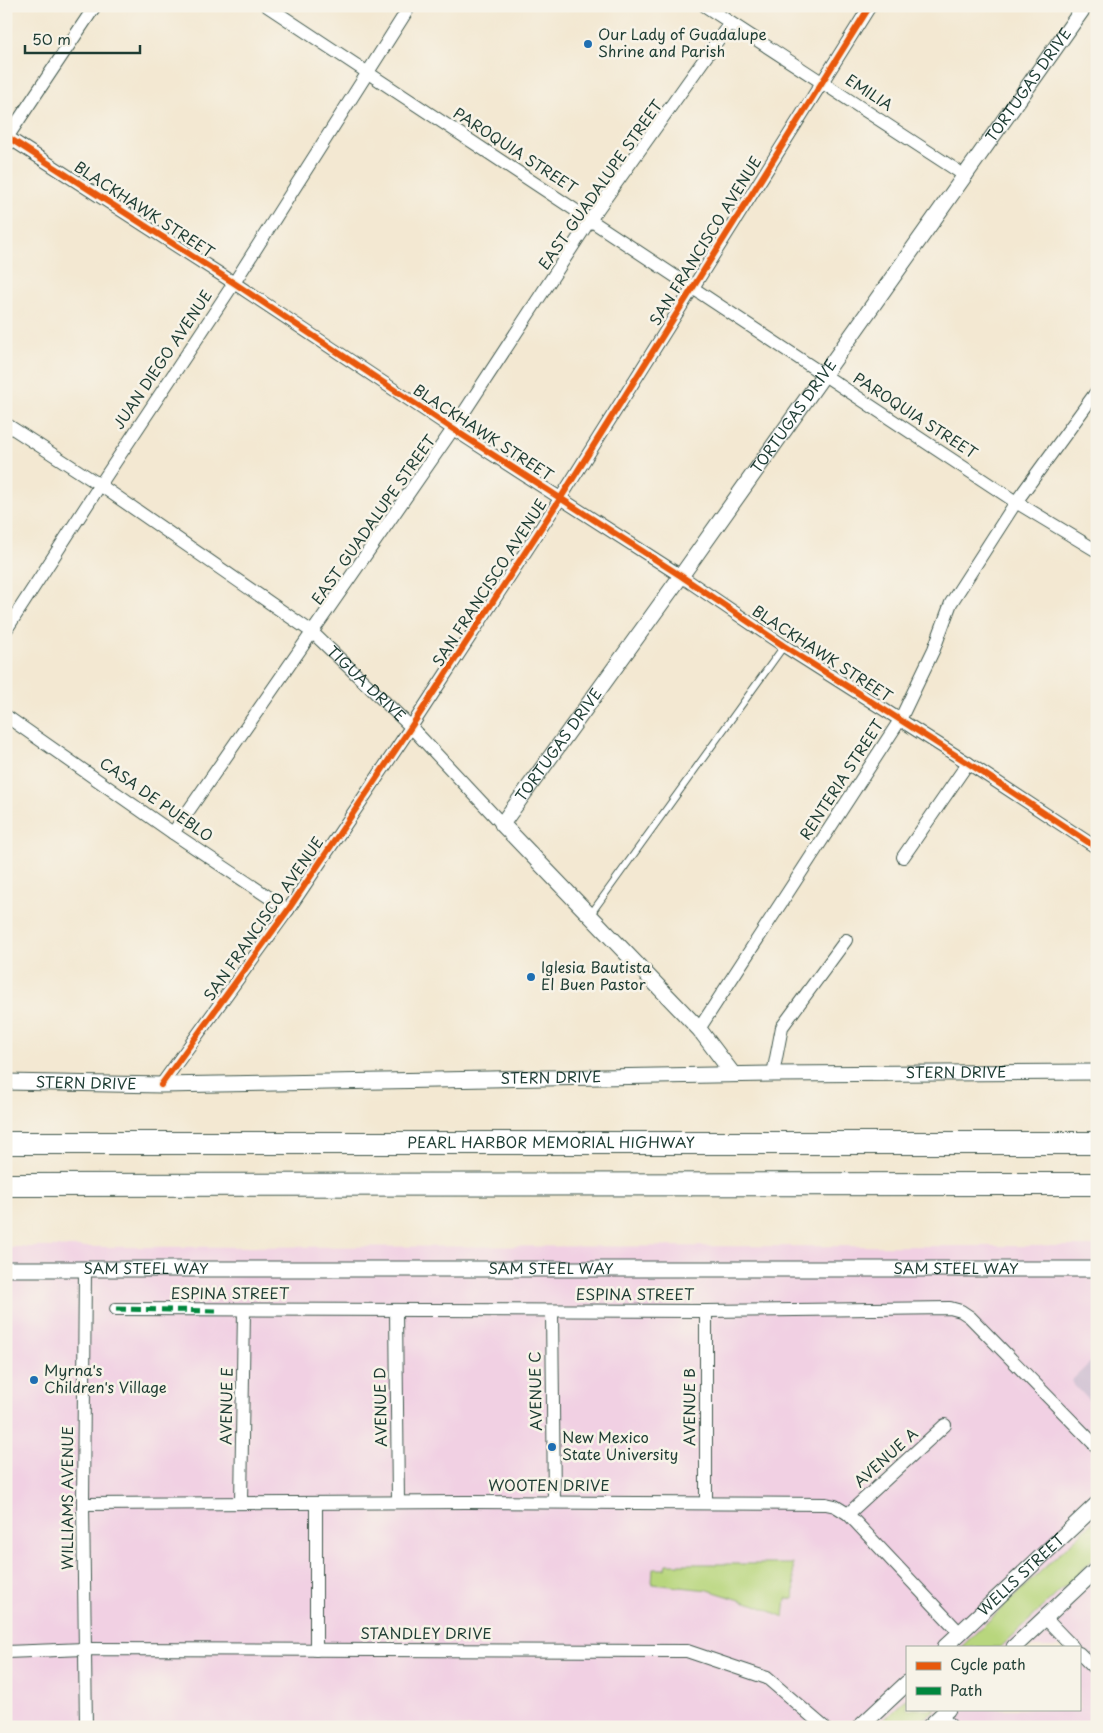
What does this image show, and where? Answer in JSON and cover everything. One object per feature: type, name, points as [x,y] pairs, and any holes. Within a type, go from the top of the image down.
[{"type":"highway","name":"PEARL HARBOR MEMORIAL HIGHWAY","points":[[6,1142],[1097,1143]]},
{"type":"highway","points":[[6,1185],[1097,1184]]},
{"type":"street","points":[[7,137],[95,6]]},
{"type":"street","name":"PAROQUIA STREET","points":[[267,6],[1016,502],[1097,551]]},
{"type":"street","name":"JUAN DIEGO AVENUE","points":[[6,630],[234,283],[410,6]]},
{"type":"street","name":"EMILIA","points":[[706,6],[964,175]]},
{"type":"street","name":"SAN FRANCISCO AVENUE","points":[[161,1085],[288,910],[411,728],[560,499],[870,6]]},
{"type":"street","name":"TORTUGAS DRIVE","points":[[502,824],[681,576],[1085,6]]},
{"type":"street","name":"EAST GUADALUPE STREET","points":[[173,833],[452,429],[590,220],[730,23]]},
{"type":"street","name":"BLACKHAWK STREET","points":[[7,137],[234,283],[452,429],[681,576],[784,646],[1097,848]]},
{"type":"street","name":"RENTERIA STREET","points":[[699,1029],[900,720],[934,649],[951,603],[1016,502],[1097,391]]},
{"type":"street","name":"TIGUA DRIVE","points":[[6,424],[100,485],[312,632],[411,728],[699,1029],[733,1074]]},
{"type":"street","name":"CASA DE PUEBLO","points":[[6,716],[173,833],[288,910]]},
{"type":"street","points":[[903,857],[968,763]]},
{"type":"street","points":[[773,1074],[782,1027],[846,940]]},
{"type":"street","name":"STERN DRIVE","points":[[6,1082],[161,1085],[733,1074],[1097,1072]]},
{"type":"street","name":"SAM STEEL WAY","points":[[6,1269],[1097,1269]]},
{"type":"street","name":"WILLIAMS AVENUE","points":[[85,1269],[83,1504],[86,1727]]},
{"type":"street","name":"ESPINA STREET","points":[[116,1309],[706,1311],[950,1308],[961,1311],[970,1317],[1097,1447]]},
{"type":"street","name":"AVENUE E","points":[[241,1503],[244,1310]]},
{"type":"street","name":"AVENUE D","points":[[396,1311],[398,1502]]},
{"type":"street","name":"AVENUE C","points":[[552,1311],[554,1502]]},
{"type":"street","name":"AVENUE B","points":[[706,1311],[706,1502]]},
{"type":"street","name":"AVENUE A","points":[[848,1514],[945,1425]]},
{"type":"street","name":"WOOTEN DRIVE","points":[[83,1504],[398,1502],[826,1504],[835,1506],[848,1514],[960,1632]]},
{"type":"street","points":[[316,1503],[316,1650]]},
{"type":"street","name":"WELLS STREET","points":[[946,1646],[1097,1504]]},
{"type":"street","points":[[1015,1646],[1097,1569]]},
{"type":"street","points":[[1045,1618],[1072,1646]]},
{"type":"street","name":"STANDLEY DRIVE","points":[[6,1652],[85,1649],[687,1651],[767,1678],[824,1727]]},
{"type":"street","points":[[1080,1655],[1097,1671]]},
{"type":"street","points":[[860,1727],[906,1684]]},
{"type":"street","points":[[929,1727],[944,1712],[952,1727]]},
{"type":"lane","points":[[590,915],[784,646]]},
{"type":"shaded area","name":"New Mexico State University","points":[[1097,1246],[1097,1727],[6,1727],[6,1247]]},
{"type":"shaded area","points":[[1097,1356],[1097,1405],[1095,1407],[1071,1381]]},
{"type":"green space","points":[[1097,1518],[1097,1556],[1002,1646],[962,1646]]},
{"type":"green space","points":[[666,1564],[793,1564],[794,1599],[786,1598],[784,1617],[756,1605],[708,1590],[652,1584],[653,1569],[665,1569]]},
{"type":"green space","points":[[906,1699],[906,1710],[934,1710],[916,1727],[876,1727]]},
{"type":"marked path","points":[[116,1309],[219,1311]]},
{"type":"cycle path","points":[[161,1085],[288,910],[411,727],[560,499],[870,6]]},
{"type":"cycle path","points":[[6,136],[681,576],[784,646],[1097,848]]},
{"type":"place","name":"Our Lady of Guadalupe Shrine and Parish","points":[[588,44]]},
{"type":"place","name":"Iglesia Bautista El Buen Pastor","points":[[531,977]]},
{"type":"place","name":"Myrna's Children's Village","points":[[34,1380]]},
{"type":"place","name":"New Mexico State University","points":[[552,1447]]}]
